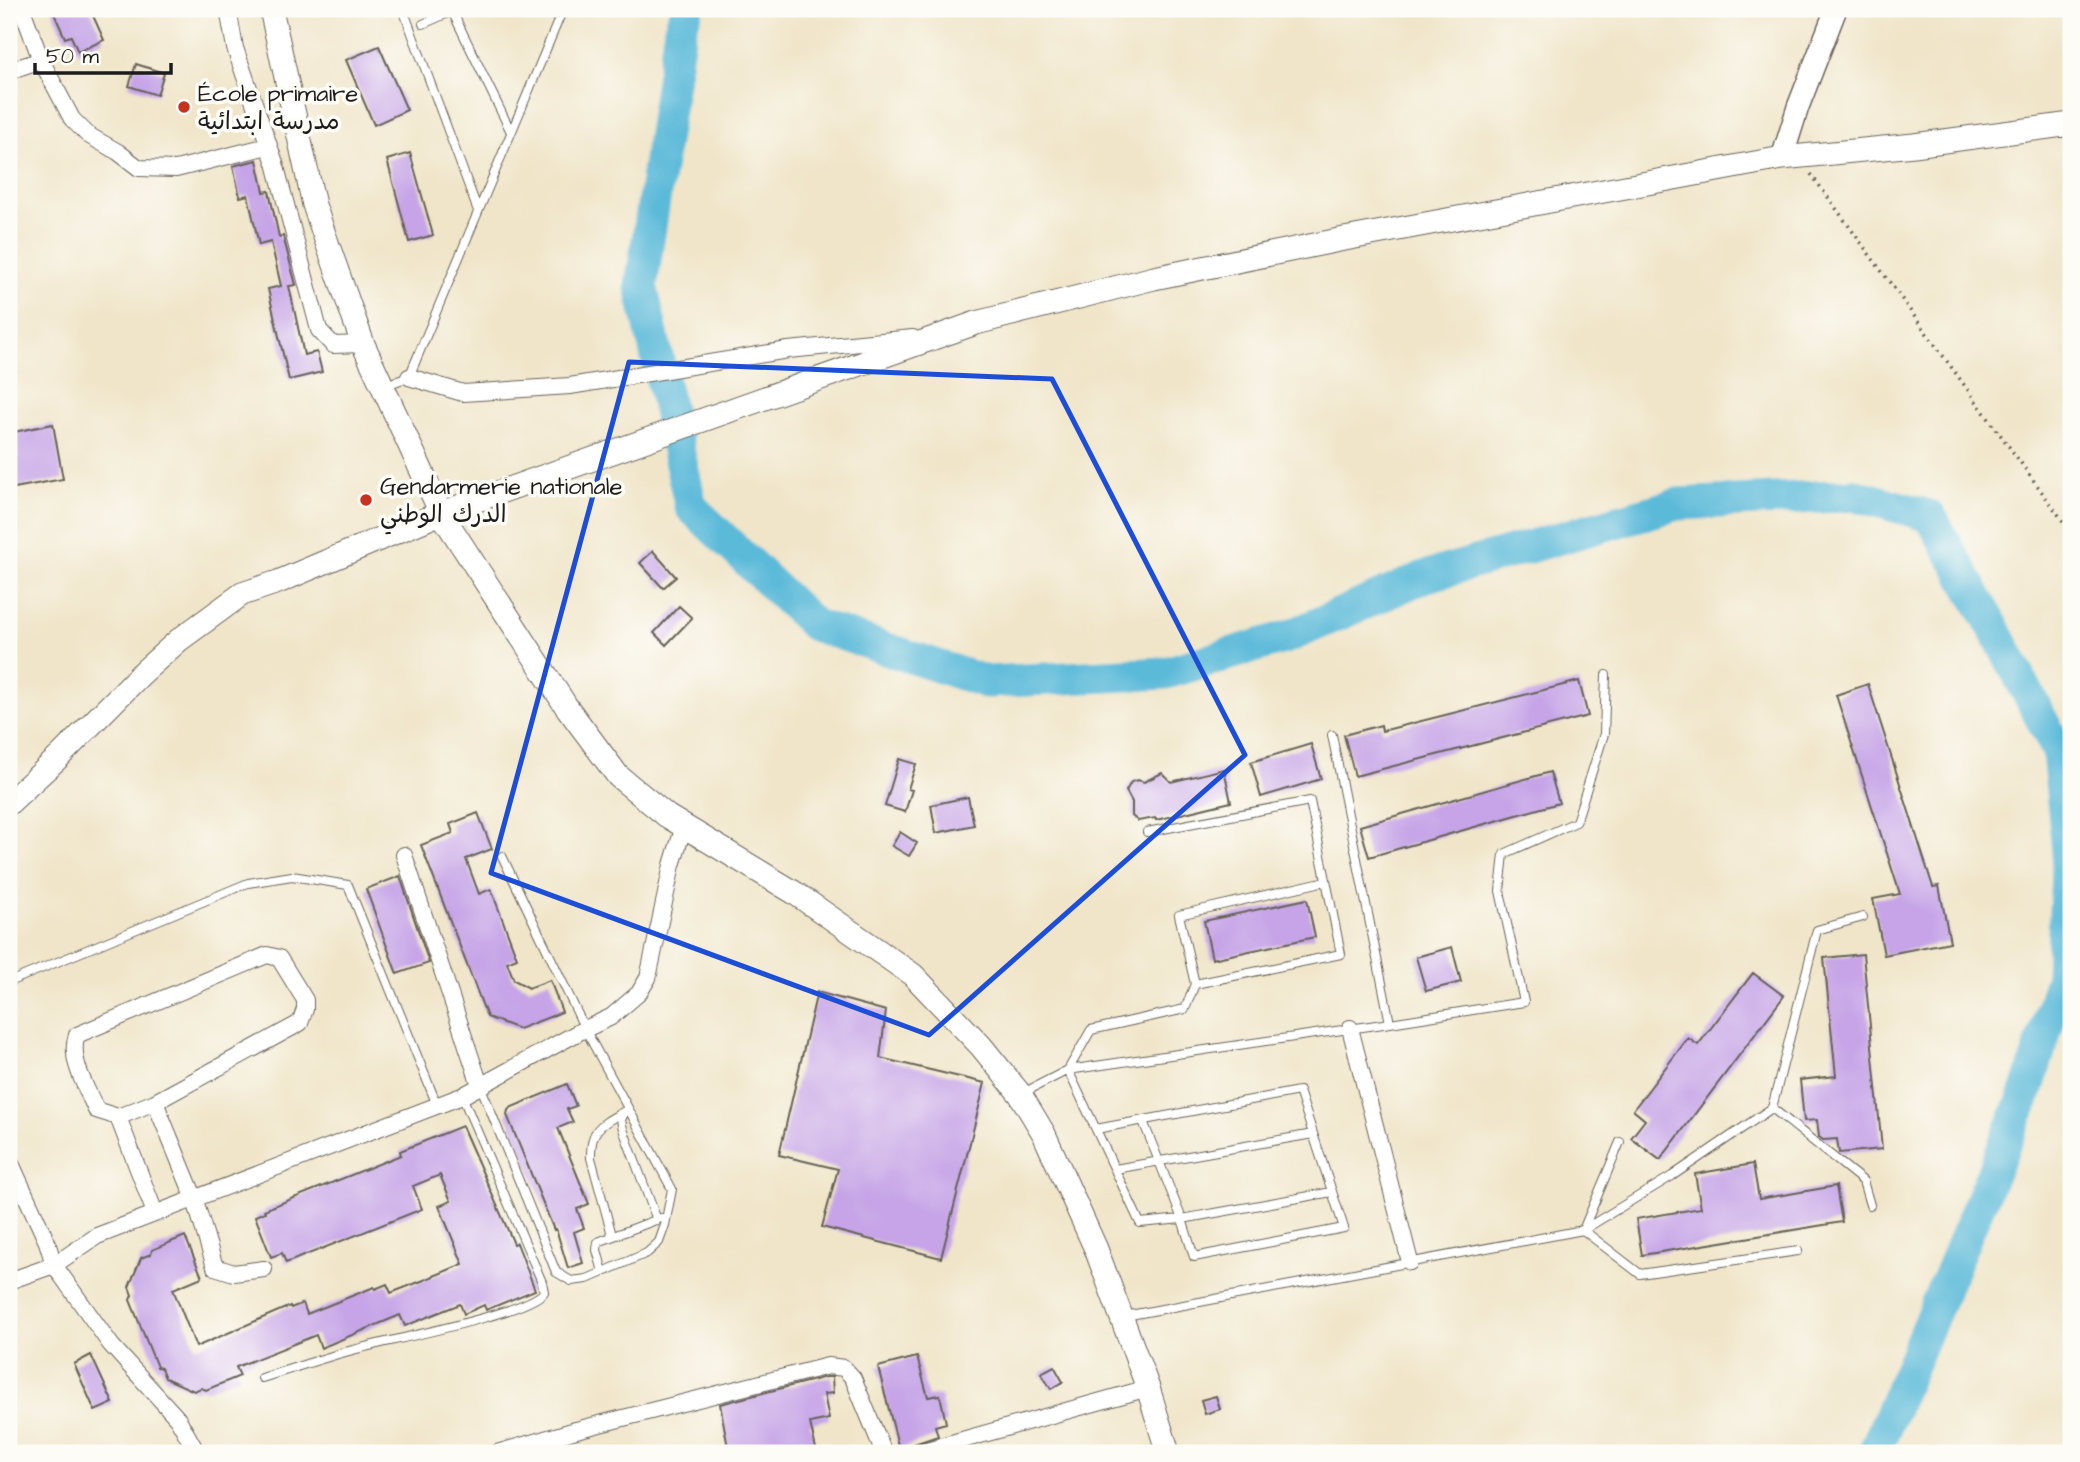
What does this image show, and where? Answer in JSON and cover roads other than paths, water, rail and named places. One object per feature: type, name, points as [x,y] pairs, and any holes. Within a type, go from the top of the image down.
[{"type":"main road","points":[[271,9],[314,205],[363,344],[441,513],[566,706],[618,776],[667,816],[795,893],[913,975],[981,1046],[1020,1094],[1044,1134],[1096,1249],[1148,1388],[1168,1453]]},
{"type":"main road","points":[[1791,158],[1796,111],[1836,9]]},
{"type":"main road","points":[[9,803],[141,674],[179,640],[242,594],[278,582],[441,513],[976,323],[1154,278],[1339,240],[1791,158],[2071,124]]},
{"type":"street","points":[[22,9],[41,60],[72,119],[88,135],[139,168],[176,169],[268,146]]},
{"type":"street","points":[[228,9],[235,48],[268,146],[318,330],[332,345],[363,344]]},
{"type":"street","points":[[9,71],[41,60]]},
{"type":"street","points":[[409,377],[463,393],[570,386],[788,350],[939,336]]},
{"type":"street","points":[[9,1281],[54,1265],[97,1236],[462,1096],[611,1017],[639,993],[648,978],[672,865],[684,827]]},
{"type":"street","points":[[404,855],[481,1085]]},
{"type":"street","points":[[267,955],[279,958],[305,1000],[300,1023],[155,1102],[118,1117],[96,1110],[74,1055],[77,1035],[267,955]]},
{"type":"street","points":[[1350,1028],[1410,1262]]},
{"type":"street","points":[[155,1102],[194,1197],[215,1267],[234,1273],[264,1269]]},
{"type":"street","points":[[118,1117],[155,1213]]},
{"type":"street","points":[[9,1159],[47,1242],[54,1265],[111,1345],[178,1419],[197,1453]]},
{"type":"street","points":[[497,1453],[576,1430],[828,1366],[844,1368],[853,1378],[884,1453]]},
{"type":"street","points":[[916,1453],[1148,1388]]},
{"type":"lane","points":[[403,9],[478,211]]},
{"type":"lane","points":[[383,385],[409,377],[561,13],[542,9]]},
{"type":"lane","points":[[424,23],[455,10],[511,132]]},
{"type":"lane","points":[[1020,1094],[1068,1070],[1524,1002],[1500,891],[1504,854],[1576,822],[1604,734],[1606,675]]},
{"type":"lane","points":[[1332,735],[1390,1023]]},
{"type":"lane","points":[[1147,832],[1310,801],[1341,954],[1195,984]]},
{"type":"lane","points":[[481,1085],[556,1272],[571,1281],[587,1279],[647,1253],[659,1242],[672,1189],[626,1110],[502,856]]},
{"type":"lane","points":[[9,982],[248,883],[292,876],[348,885],[437,1105]]},
{"type":"lane","points":[[1068,1070],[1091,1030],[1185,1009],[1195,984],[1179,915],[1326,881]]},
{"type":"lane","points":[[1122,1317],[1583,1230],[1672,1176],[1772,1108],[1817,930],[1863,916]]},
{"type":"lane","points":[[1068,1070],[1140,1223],[1182,1219],[1332,1192]]},
{"type":"lane","points":[[1096,1129],[1299,1091],[1344,1228],[1194,1257],[1182,1219],[1143,1121]]},
{"type":"lane","points":[[262,1378],[348,1351],[511,1310],[539,1298],[544,1292],[462,1096]]},
{"type":"lane","points":[[1772,1108],[1864,1181],[1870,1205]]},
{"type":"lane","points":[[626,1110],[621,1120],[623,1129],[657,1220]]},
{"type":"lane","points":[[612,1235],[591,1158],[590,1145],[594,1132],[602,1124],[626,1110]]},
{"type":"lane","points":[[1115,1169],[1313,1134]]},
{"type":"lane","points":[[1583,1230],[1620,1142]]},
{"type":"lane","points":[[603,1272],[597,1250],[598,1242],[666,1216]]},
{"type":"lane","points":[[1583,1230],[1640,1274],[1798,1251]]},
{"type":"waterway","points":[[687,9],[680,29],[641,286],[691,507],[814,625],[986,682],[1166,673],[1290,636],[1424,577],[1678,504],[1856,495],[1930,516],[1994,628],[2058,751],[2068,851],[2062,976],[2027,1091],[1874,1453]]},
{"type":"place","name":"École primaire مدرسة ابتدائية","points":[[184,107]]},
{"type":"place","name":"Gendarmerie nationale الدرك الوطني","points":[[366,500]]}]
